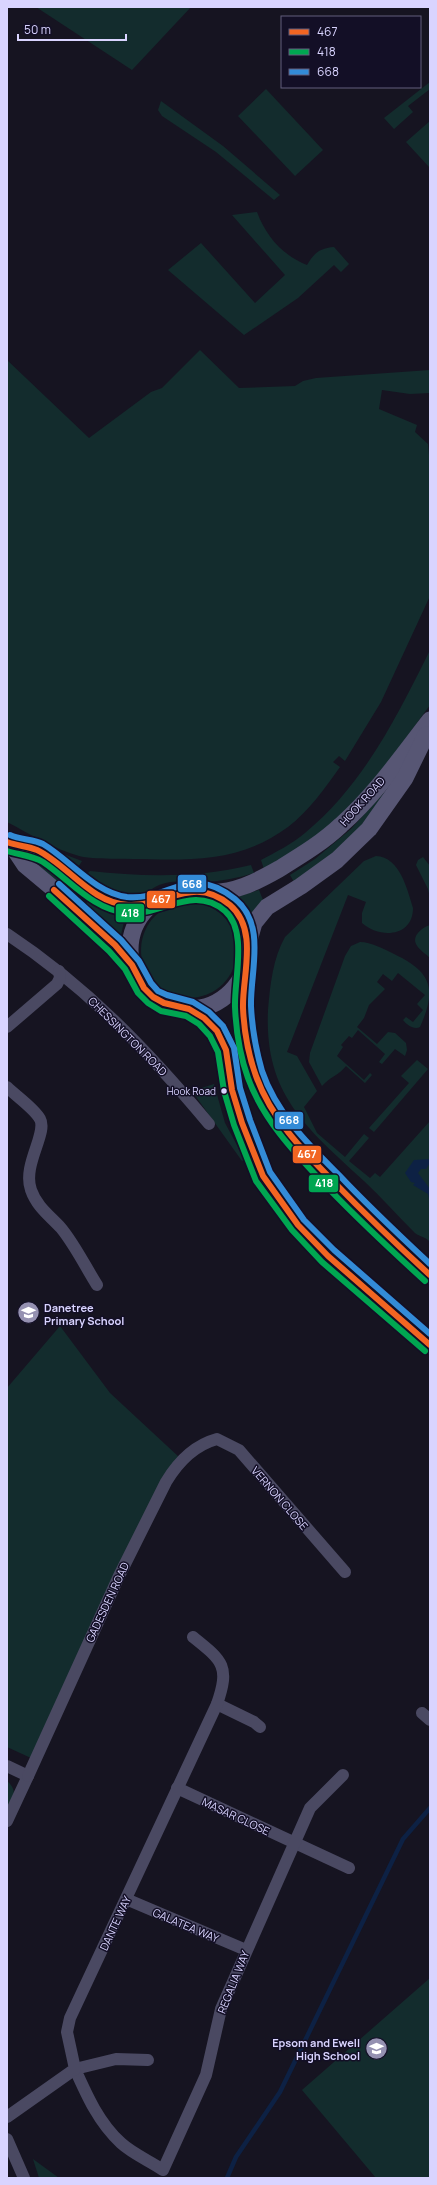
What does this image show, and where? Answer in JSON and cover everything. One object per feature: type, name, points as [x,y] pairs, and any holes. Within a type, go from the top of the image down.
[{"type":"main road","name":"HOOK ROAD","points":[[191,891],[216,893],[244,887],[273,873],[313,847],[350,817],[430,720]]},
{"type":"main road","name":"HOOK ROAD","points":[[247,946],[254,923],[267,907],[301,886],[337,860],[369,829],[405,778],[430,728]]},
{"type":"main road","points":[[8,846],[36,850],[106,900],[128,905],[157,900],[173,894],[191,891],[216,897],[235,910],[243,925],[247,946],[244,971],[244,1008],[247,1040],[258,1082],[275,1114],[295,1142],[320,1168],[371,1220],[430,1275]]},
{"type":"main road","points":[[8,846],[25,866],[74,906],[115,945],[132,965],[144,988],[153,997],[164,1003],[189,1009],[204,1018],[217,1030],[226,1050],[232,1090],[247,1136],[259,1168],[281,1202],[298,1224],[328,1256],[430,1346]]},
{"type":"main road","points":[[132,965],[130,947],[134,929],[147,908],[157,900]]},
{"type":"main road","points":[[189,1009],[212,1004],[222,998],[238,981],[244,971]]},
{"type":"street","name":"CHESSINGTON ROAD","points":[[7,934],[59,971],[129,1034],[209,1124]]},
{"type":"street","points":[[7,1027],[57,984],[60,978],[59,971]]},
{"type":"street","points":[[7,1088],[40,1118],[42,1126],[31,1160],[30,1188],[38,1205],[60,1228],[96,1285]]},
{"type":"street","name":"VERNON CLOSE","points":[[207,1442],[217,1439],[239,1450],[345,1572]]},
{"type":"street","name":"GADESDEN ROAD","points":[[7,1821],[119,1576],[166,1482],[172,1472],[189,1454],[207,1442]]},
{"type":"street","name":"DANTE WAY","points":[[163,2170],[122,2143],[107,2127],[86,2094],[75,2069],[67,2032],[70,2018],[216,1704],[224,1683],[224,1672],[210,1651],[193,1637]]},
{"type":"street","points":[[216,1704],[254,1722],[260,1727]]},
{"type":"street","points":[[7,1766],[28,1776]]},
{"type":"street","points":[[295,1843],[310,1808],[343,1775]]},
{"type":"street","name":"MASAR CLOSE","points":[[177,1788],[349,1868]]},
{"type":"street","name":"REGALIA WAY","points":[[163,2170],[206,2075],[221,2009],[295,1843]]},
{"type":"street","name":"GALATEA WAY","points":[[126,1899],[246,1950]]},
{"type":"street","points":[[7,2117],[75,2069],[116,2059],[148,2060]]},
{"type":"street","points":[[7,2140],[16,2157],[24,2178]]},
{"type":"green space","points":[[36,7],[191,7],[132,70]]},
{"type":"green space","points":[[430,82],[430,89],[408,106],[413,112],[394,129],[384,118]]},
{"type":"green space","points":[[266,89],[323,150],[295,176],[238,116]]},
{"type":"green space","points":[[161,101],[223,146],[280,195],[274,200],[216,152],[162,116],[158,110]]},
{"type":"green space","points":[[430,121],[430,168],[406,142]]},
{"type":"green space","points":[[257,212],[270,237],[290,256],[298,261],[307,265],[312,257],[321,250],[334,247],[349,264],[341,272],[334,265],[298,298],[244,335],[168,270],[201,243],[255,303],[285,275],[232,215]]},
{"type":"green space","points":[[200,350],[239,388],[295,386],[303,381],[316,378],[430,370],[430,393],[410,394],[382,390],[379,409],[417,425],[415,432],[428,444],[430,465],[430,596],[381,702],[345,761],[339,756],[333,762],[340,767],[310,807],[288,827],[270,839],[251,847],[214,857],[195,859],[154,859],[79,856],[51,845],[7,822],[7,360],[89,438],[151,392],[162,388]]},
{"type":"green space","points":[[430,650],[430,705],[368,790],[316,839],[264,869],[261,860],[305,833],[326,814],[361,772],[391,725]]},
{"type":"green space","points":[[401,774],[356,832],[341,847],[294,882],[290,875],[315,859],[351,829]]},
{"type":"green space","points":[[37,844],[82,861],[77,869]]},
{"type":"green space","points":[[33,855],[67,878],[61,886],[31,859],[30,856]]},
{"type":"green space","points":[[376,856],[391,862],[397,868],[405,883],[413,908],[412,918],[408,925],[402,930],[394,932],[386,933],[369,928],[362,923],[362,913],[366,902],[348,895],[287,1052],[297,1056],[317,1091],[304,1107],[317,1133],[345,1157],[364,1134],[369,1138],[349,1161],[370,1178],[375,1173],[380,1177],[430,1121],[430,1242],[415,1233],[370,1187],[324,1144],[293,1108],[273,1065],[269,1040],[268,1010],[271,981],[275,963],[285,937],[364,861]]},
{"type":"green space","points":[[423,857],[430,866],[430,898],[428,889],[416,865],[418,860]]},
{"type":"green space","points":[[251,865],[254,873],[248,875],[211,882],[182,881],[165,883],[134,898],[117,896],[101,887],[86,875],[90,871],[151,875],[191,874]]},
{"type":"green space","points":[[259,890],[263,900],[249,916],[240,903],[233,898]]},
{"type":"green space","points":[[90,899],[110,910],[128,915],[124,922],[120,939],[84,906]]},
{"type":"green space","points":[[189,902],[207,906],[223,916],[233,932],[237,950],[233,968],[223,984],[207,994],[189,998],[171,994],[155,984],[145,968],[141,950],[145,932],[155,916],[171,906]]},
{"type":"green space","points":[[430,925],[430,958],[418,948],[415,941],[419,932]]},
{"type":"green space","points":[[360,942],[369,943],[382,948],[407,961],[423,975],[428,983],[429,992],[425,1014],[420,1027],[418,1028],[409,1025],[403,1020],[406,1017],[413,1022],[423,1010],[417,1004],[425,995],[398,973],[392,981],[383,974],[377,982],[385,989],[369,1005],[364,1018],[357,1027],[377,1044],[388,1032],[395,1033],[406,1043],[407,1050],[405,1056],[395,1049],[382,1064],[379,1062],[385,1054],[358,1030],[352,1038],[349,1036],[341,1045],[343,1047],[337,1056],[364,1080],[370,1073],[372,1075],[365,1083],[346,1066],[322,1086],[309,1062],[310,1053],[345,956],[351,946]]},
{"type":"green space","points":[[417,1060],[428,1069],[374,1132],[369,1128],[409,1083],[401,1076]]},
{"type":"green space","points":[[214,1084],[225,1123],[245,1160],[242,1161],[192,1091]]},
{"type":"green space","points":[[60,1326],[110,1393],[180,1458],[31,1758],[7,1747],[7,1388]]},
{"type":"green space","points":[[7,1781],[13,1788],[14,1796],[7,1812]]},
{"type":"green space","points":[[430,1978],[430,2178],[376,2178],[302,2090]]},
{"type":"green space","points":[[33,2159],[59,2178],[39,2178]]},
{"type":"water","points":[[430,1159],[430,1163],[426,1169],[421,1169],[418,1173],[430,1189],[430,1203],[428,1194],[413,1185],[415,1183],[411,1182],[405,1173],[414,1160]]},
{"type":"waterway","points":[[227,2178],[236,2157],[280,2092],[403,1839],[430,1808]]},
{"type":"transit line","name":"668","points":[[10,835],[43,844],[93,883],[115,894],[127,897],[142,897],[180,886],[205,884],[219,889],[235,899],[245,910],[251,922],[254,935],[255,950],[251,993],[253,1031],[262,1071],[276,1101],[294,1128],[316,1152],[372,1209],[430,1264]]},
{"type":"transit line","name":"467","points":[[7,842],[37,850],[59,865],[91,891],[115,903],[128,905],[142,904],[179,894],[204,892],[217,896],[230,905],[239,915],[247,940],[243,995],[244,1025],[247,1042],[256,1076],[270,1106],[288,1133],[310,1157],[369,1217],[430,1275]]},
{"type":"transit line","name":"418","points":[[7,851],[30,856],[43,862],[82,893],[103,906],[115,911],[140,913],[177,903],[201,900],[213,903],[225,911],[232,920],[236,930],[238,943],[235,1007],[239,1043],[248,1078],[263,1109],[282,1137],[328,1188],[425,1281]]},
{"type":"transit line","name":"668","points":[[59,884],[121,940],[139,961],[151,983],[158,991],[193,1002],[209,1012],[223,1026],[234,1048],[240,1088],[250,1120],[270,1172],[304,1220],[334,1250],[430,1334]]},
{"type":"transit line","name":"467","points":[[54,890],[115,945],[132,965],[144,988],[153,997],[164,1003],[189,1009],[204,1018],[217,1031],[226,1050],[232,1090],[242,1123],[263,1176],[298,1225],[328,1256],[430,1345]]},
{"type":"transit line","name":"418","points":[[49,896],[109,951],[125,969],[138,993],[148,1003],[161,1011],[186,1016],[199,1024],[210,1036],[218,1052],[224,1091],[234,1125],[256,1181],[292,1230],[322,1262],[425,1351]]},
{"type":"place","name":"Hook Road","points":[[224,1091]]},
{"type":"place","name":"Danetree Primary School","points":[[29,1313]]},
{"type":"place","name":"Epsom and Ewell High School","points":[[376,2048]]}]
